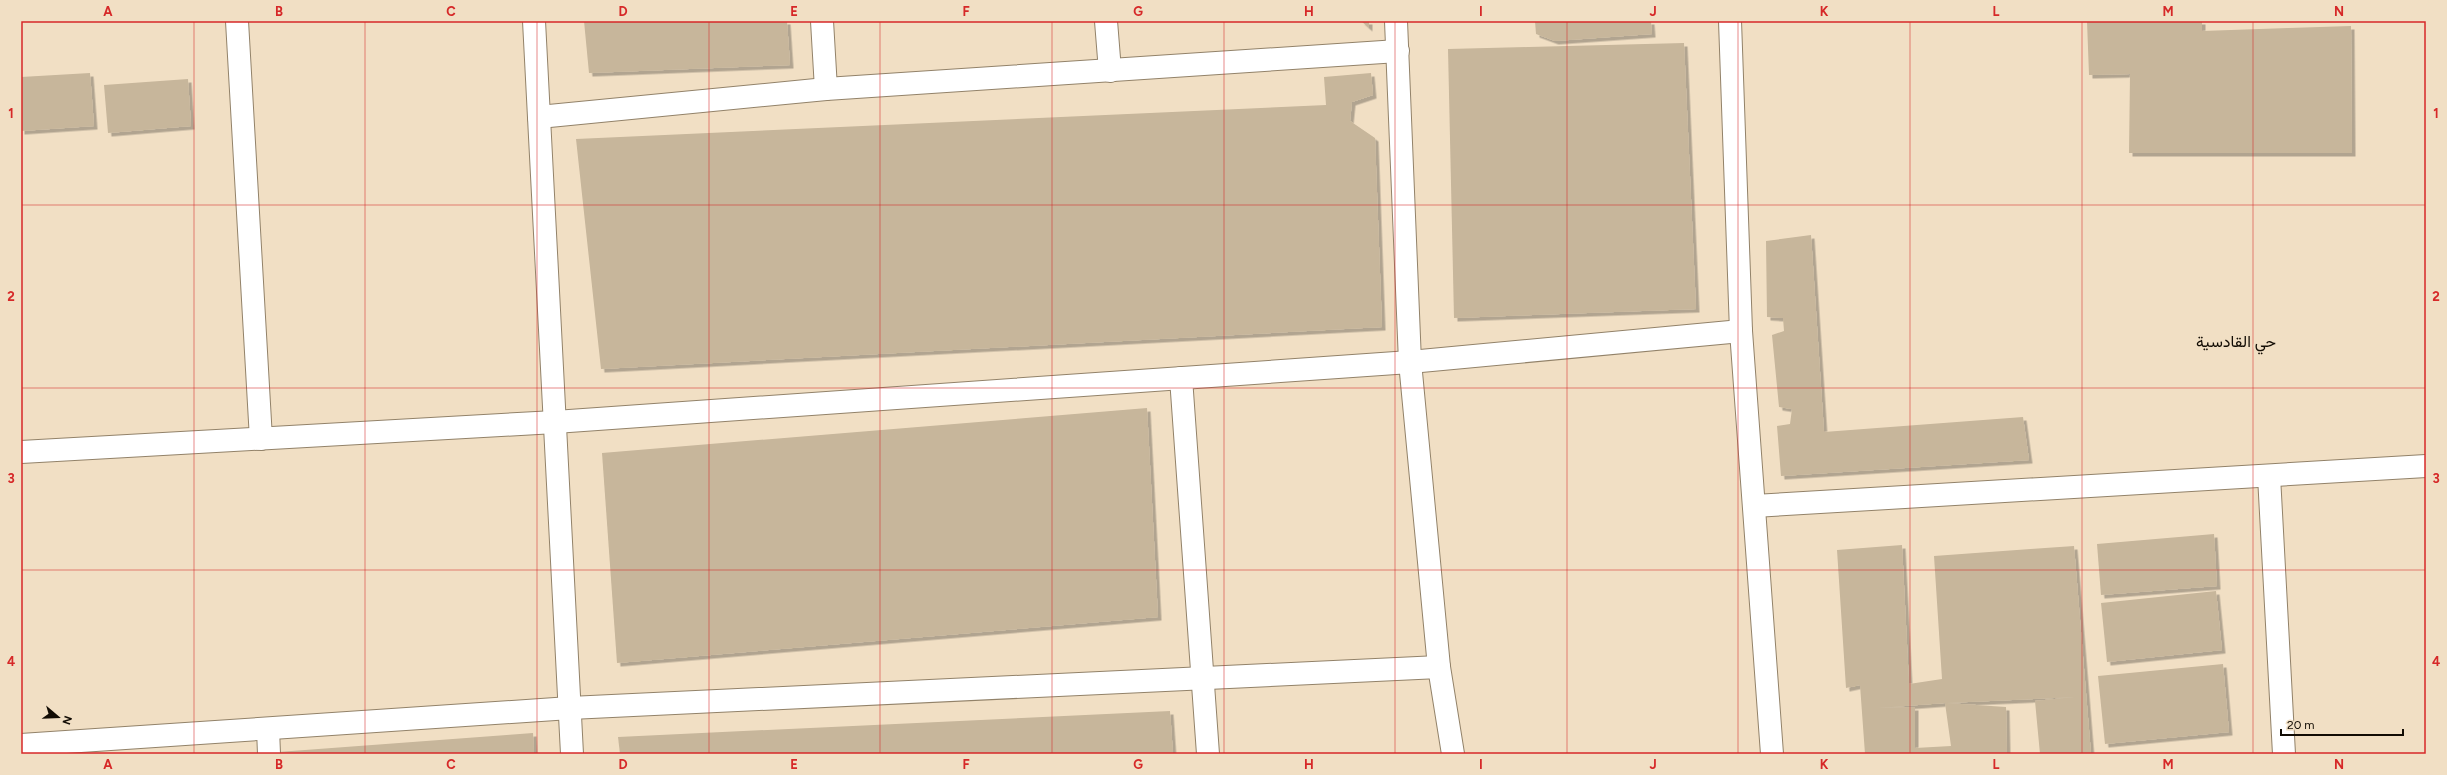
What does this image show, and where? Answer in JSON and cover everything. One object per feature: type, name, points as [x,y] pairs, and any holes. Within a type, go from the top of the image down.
[{"type":"street","points":[[237,21],[261,439]]},
{"type":"street","points":[[534,21],[572,754]]},
{"type":"street","points":[[822,21],[826,89]]},
{"type":"street","points":[[1106,21],[1110,71]]},
{"type":"street","points":[[1396,21],[1410,362],[1439,667],[1453,754]]},
{"type":"street","points":[[1730,21],[1741,331],[1772,754]]},
{"type":"street","points":[[539,117],[826,89],[1398,51]]},
{"type":"street","points":[[21,452],[555,422],[1410,362],[1741,331]]},
{"type":"street","points":[[1181,378],[1208,754]]},
{"type":"street","points":[[1754,506],[2426,466]]},
{"type":"street","points":[[2270,476],[2284,754]]},
{"type":"street","points":[[21,745],[570,708],[1439,667]]},
{"type":"street","points":[[268,729],[269,754]]},
{"type":"building","points":[[584,21],[787,21],[790,65],[589,73]]},
{"type":"building","points":[[1361,21],[1369,21],[1369,28]]},
{"type":"building","points":[[1535,21],[1651,21],[1652,34],[1555,41],[1536,34]]},
{"type":"building","points":[[2087,21],[2202,21],[2202,31],[2351,26],[2352,153],[2129,153],[2130,74],[2089,75]]},
{"type":"building","points":[[1684,43],[1696,309],[1454,318],[1448,49]]},
{"type":"building","points":[[90,73],[94,126],[21,131],[21,77]]},
{"type":"building","points":[[1371,73],[1373,95],[1352,102],[1350,121],[1375,138],[1382,327],[601,369],[576,139],[1326,105],[1324,77]]},
{"type":"building","points":[[188,79],[191,126],[108,133],[104,85]]},
{"type":"building","points":[[1811,235],[1824,432],[2023,417],[2029,460],[1781,476],[1777,426],[1790,424],[1792,409],[1779,407],[1772,335],[1784,331],[1783,318],[1767,317],[1766,241]]},
{"type":"building","points":[[1147,408],[1158,617],[617,663],[602,453]]},
{"type":"building","points":[[2214,534],[2217,586],[2101,595],[2097,544]]},
{"type":"building","points":[[1902,545],[1909,684],[1942,679],[1934,556],[2074,546],[2091,754],[2040,754],[2035,701],[2075,697],[1946,703],[2006,707],[2007,754],[1865,754],[1860,685],[1846,688],[1837,550]],"holes":[[[1945,703],[1951,746],[1915,748],[1915,707],[1878,708]]]},
{"type":"building","points":[[2216,591],[2222,650],[2107,662],[2101,603]]},
{"type":"building","points":[[2223,664],[2229,732],[2105,744],[2098,676]]},
{"type":"building","points":[[1170,711],[1173,754],[620,754],[618,737]]},
{"type":"building","points":[[533,733],[534,754],[278,754],[278,752]]},
{"type":"district","name":"حي القادسية","points":[[2236,341]]}]
